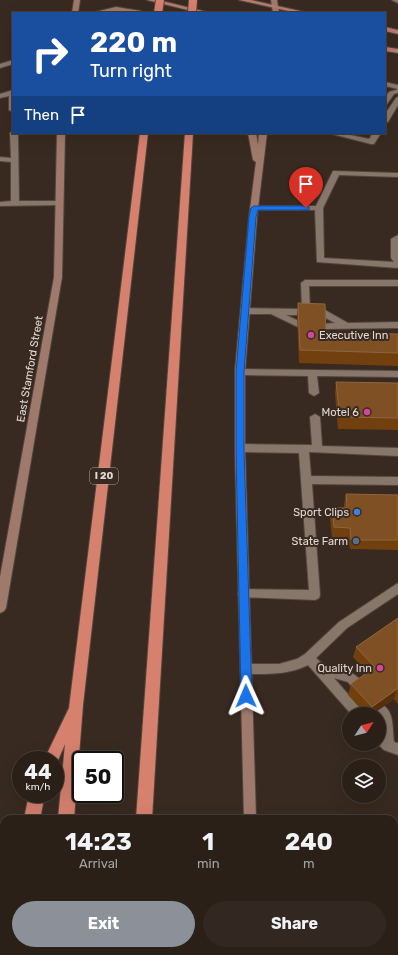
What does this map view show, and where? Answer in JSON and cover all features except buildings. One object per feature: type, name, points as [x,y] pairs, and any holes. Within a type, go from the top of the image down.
[{"type":"highway","points":[[158,12],[160,0]]},
{"type":"highway","points":[[192,12],[193,0]]},
{"type":"highway","name":"I 20","points":[[66,815],[76,705],[144,134]]},
{"type":"highway","points":[[145,815],[189,134]]},
{"type":"highway","points":[[55,751],[76,705]]},
{"type":"highway","points":[[33,815],[35,803]]},
{"type":"main road","points":[[75,12],[77,0]]},
{"type":"main road","points":[[150,0],[204,12]]},
{"type":"main road","points":[[242,0],[301,12]]},
{"type":"main road","points":[[100,12],[116,9],[135,12]]},
{"type":"main road","points":[[386,29],[398,32]]},
{"type":"main road","points":[[386,49],[398,52]]},
{"type":"main road","name":"East Stamford Street","points":[[0,608],[58,277],[62,134]]},
{"type":"main road","points":[[252,134],[259,171]]},
{"type":"main road","points":[[250,815],[243,594],[240,372],[254,208],[263,134]]},
{"type":"street","points":[[0,66],[12,62]]},
{"type":"street","points":[[386,84],[398,87]]},
{"type":"street","points":[[386,102],[392,93],[398,90]]},
{"type":"street","points":[[0,96],[12,92]]},
{"type":"street","points":[[386,118],[398,99]]},
{"type":"street","points":[[14,134],[15,204]]},
{"type":"street","points":[[336,134],[371,142],[376,134]]},
{"type":"street","points":[[0,159],[14,160]]},
{"type":"street","points":[[398,178],[398,175],[336,173],[319,208],[320,260],[398,264],[395,258],[395,239],[398,237]]},
{"type":"street","points":[[0,204],[60,203]]},
{"type":"street","points":[[254,208],[319,208]]},
{"type":"street","points":[[306,312],[304,283],[398,283]]},
{"type":"street","points":[[245,311],[322,312],[346,326]]},
{"type":"street","points":[[272,312],[298,324]]},
{"type":"street","points":[[324,326],[398,325]]},
{"type":"street","points":[[240,372],[398,374]]},
{"type":"street","points":[[312,373],[314,393]]},
{"type":"street","points":[[315,417],[317,449]]},
{"type":"street","points":[[240,448],[398,452]]},
{"type":"street","points":[[243,594],[315,595],[304,449]]},
{"type":"street","points":[[307,480],[398,481]]},
{"type":"street","points":[[246,669],[283,669],[297,666],[309,658],[343,625],[398,588]]},
{"type":"street","points":[[309,658],[353,707]]},
{"type":"street","points":[[318,668],[352,678],[359,687]]},
{"type":"street","points":[[386,718],[393,747]]},
{"type":"place","name":"Executive Inn","points":[[311,335]]},
{"type":"place","name":"Motel 6","points":[[367,412]]},
{"type":"place","name":"Sport Clips","points":[[357,512]]},
{"type":"place","name":"State Farm","points":[[356,541]]},
{"type":"place","name":"Quality Inn","points":[[380,668]]},
{"type":"route","points":[[246,696],[240,451],[240,372],[254,208],[306,208]]}]
